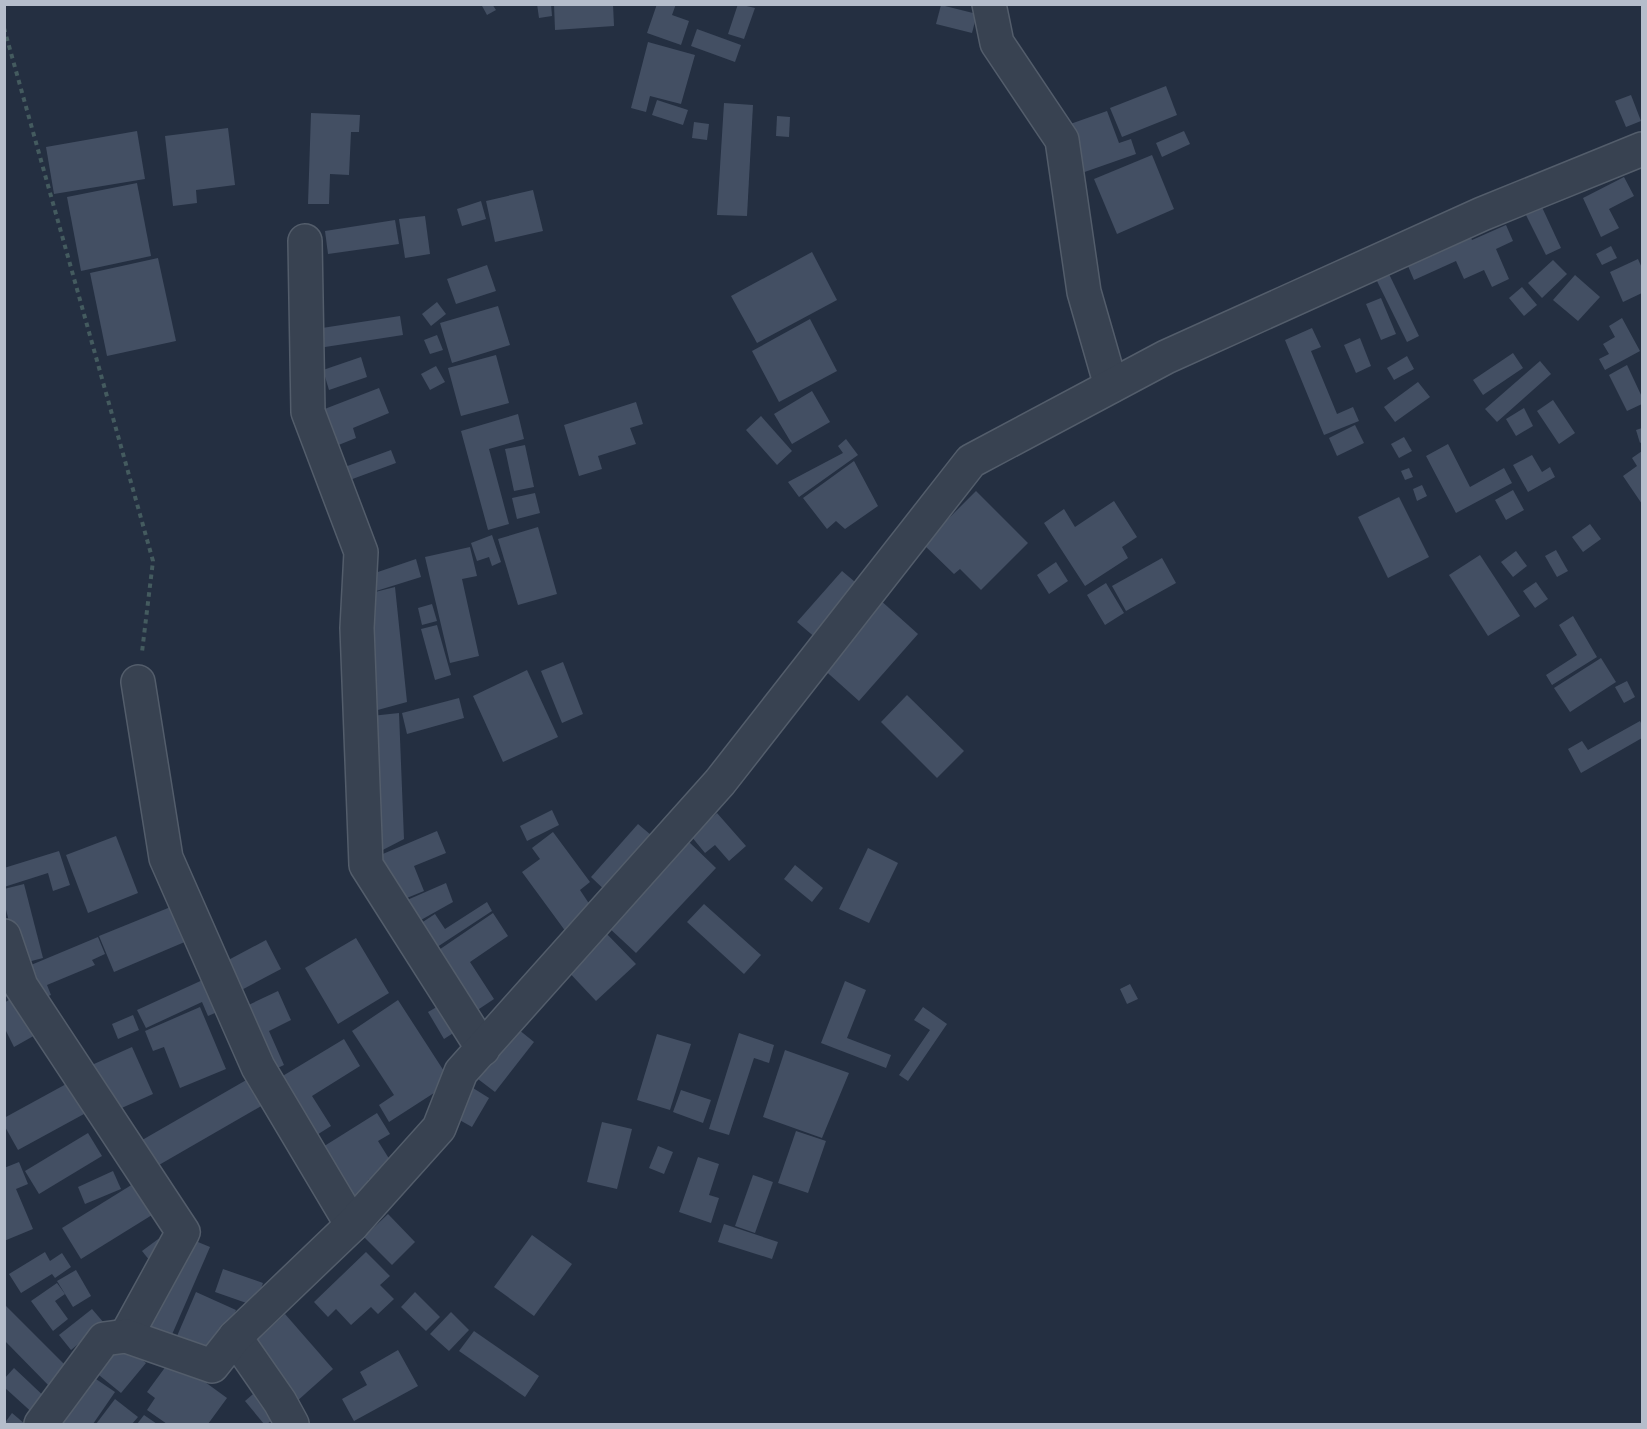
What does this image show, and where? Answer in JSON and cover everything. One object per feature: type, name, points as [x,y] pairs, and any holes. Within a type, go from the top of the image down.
[{"type":"street","points":[[989,4],[997,43],[1062,140],[1084,292],[1111,386]]},
{"type":"street","points":[[41,1425],[104,1339],[126,1336],[212,1366],[235,1338],[352,1225],[439,1128],[461,1072],[720,782],[972,461],[1166,357],[1482,213],[1642,149]]},
{"type":"street","points":[[305,240],[308,412],[361,552],[357,627],[366,865],[483,1049]]},
{"type":"street","points":[[138,682],[166,858],[258,1067],[352,1225]]},
{"type":"street","points":[[4,936],[21,986],[183,1232],[126,1336]]},
{"type":"street","points":[[235,1338],[280,1402],[292,1425]]},
{"type":"path","points":[[4,28],[153,561],[138,682]]},
{"type":"building","points":[[481,4],[492,4],[496,10],[487,15]]},
{"type":"building","points":[[537,4],[551,4],[552,16],[539,18]]},
{"type":"building","points":[[554,4],[613,4],[614,26],[555,30]]},
{"type":"building","points":[[657,4],[676,4],[672,15],[689,21],[681,45],[647,33]]},
{"type":"building","points":[[738,4],[755,8],[744,39],[728,34]]},
{"type":"building","points":[[941,5],[977,14],[972,33],[936,24]]},
{"type":"building","points":[[697,29],[741,45],[735,62],[691,46]]},
{"type":"building","points":[[648,42],[695,55],[681,104],[650,96],[646,112],[631,108]]},
{"type":"building","points":[[1166,86],[1177,115],[1122,137],[1110,108]]},
{"type":"building","points":[[1631,95],[1641,121],[1626,127],[1615,101]]},
{"type":"building","points":[[657,100],[688,110],[683,125],[652,115]]},
{"type":"building","points":[[724,103],[753,105],[747,216],[717,215]]},
{"type":"building","points":[[1107,111],[1119,143],[1131,139],[1136,154],[1076,175],[1059,128]]},
{"type":"building","points":[[311,113],[360,115],[359,132],[351,132],[349,175],[330,174],[329,204],[308,204]]},
{"type":"building","points":[[777,116],[790,117],[789,137],[776,136]]},
{"type":"building","points":[[694,122],[709,124],[707,140],[692,138]]},
{"type":"building","points":[[228,128],[235,185],[196,190],[197,203],[173,206],[165,136]]},
{"type":"building","points":[[137,131],[145,179],[54,194],[46,147]]},
{"type":"building","points":[[1184,131],[1190,144],[1162,157],[1156,143]]},
{"type":"building","points":[[1152,155],[1174,209],[1117,234],[1094,179]]},
{"type":"building","points":[[1624,177],[1634,196],[1609,209],[1619,228],[1601,237],[1583,198]]},
{"type":"building","points":[[137,183],[151,256],[81,271],[67,197]]},
{"type":"building","points":[[533,190],[543,231],[495,242],[486,201]]},
{"type":"building","points":[[481,201],[486,219],[462,226],[457,209]]},
{"type":"building","points":[[1540,203],[1561,248],[1546,255],[1524,211]]},
{"type":"building","points":[[425,216],[430,254],[405,258],[399,219]]},
{"type":"building","points":[[395,220],[399,244],[328,254],[325,231]]},
{"type":"building","points":[[1506,225],[1513,241],[1496,249],[1509,279],[1492,287],[1484,270],[1464,279],[1456,261],[1414,280],[1405,259],[1468,231],[1472,240]]},
{"type":"building","points":[[1611,246],[1617,258],[1602,265],[1596,254]]},
{"type":"building","points":[[812,252],[837,300],[757,343],[731,296]]},
{"type":"building","points":[[158,258],[176,341],[107,356],[90,273]]},
{"type":"building","points":[[1638,259],[1642,268],[1642,293],[1623,302],[1610,272]]},
{"type":"building","points":[[1553,260],[1567,274],[1542,298],[1528,283]]},
{"type":"building","points":[[487,265],[496,291],[456,304],[447,279]]},
{"type":"building","points":[[1388,272],[1419,336],[1407,342],[1376,279]]},
{"type":"building","points":[[1575,275],[1600,297],[1578,321],[1553,300]]},
{"type":"building","points":[[1522,287],[1537,305],[1524,316],[1509,298]]},
{"type":"building","points":[[1381,298],[1396,334],[1381,340],[1366,304]]},
{"type":"building","points":[[437,302],[446,314],[431,326],[422,314]]},
{"type":"building","points":[[498,306],[510,345],[452,363],[440,323]]},
{"type":"building","points":[[400,316],[403,335],[312,349],[309,330]]},
{"type":"building","points":[[1622,318],[1640,351],[1605,370],[1599,359],[1609,354],[1603,344],[1615,337],[1609,326]]},
{"type":"building","points":[[810,319],[837,371],[779,402],[752,351]]},
{"type":"building","points":[[1312,328],[1321,347],[1311,351],[1337,414],[1353,407],[1359,421],[1324,435],[1285,340]]},
{"type":"building","points":[[437,335],[443,350],[430,354],[424,340]]},
{"type":"building","points":[[1360,338],[1371,366],[1356,373],[1344,345]]},
{"type":"building","points":[[1513,353],[1523,368],[1483,395],[1473,380]]},
{"type":"building","points":[[496,355],[509,403],[461,416],[448,368]]},
{"type":"building","points":[[1407,356],[1414,369],[1394,380],[1387,368]]},
{"type":"building","points":[[361,357],[367,377],[329,390],[323,370]]},
{"type":"building","points":[[1540,361],[1551,374],[1497,422],[1485,409]]},
{"type":"building","points":[[1627,365],[1642,397],[1642,404],[1627,411],[1609,375]]},
{"type":"building","points":[[436,366],[445,382],[430,390],[421,374]]},
{"type":"building","points":[[1418,382],[1430,397],[1395,422],[1384,407]]},
{"type":"building","points":[[379,388],[389,413],[353,428],[356,438],[336,446],[322,410]]},
{"type":"building","points":[[812,391],[830,422],[792,444],[774,414]]},
{"type":"building","points":[[1553,400],[1575,433],[1559,444],[1537,411]]},
{"type":"building","points":[[636,402],[643,424],[630,428],[636,444],[598,456],[602,469],[579,476],[564,425]]},
{"type":"building","points":[[1524,408],[1533,426],[1516,436],[1506,419]]},
{"type":"building","points":[[518,414],[524,439],[489,449],[509,524],[488,530],[461,431]]},
{"type":"building","points":[[761,416],[792,451],[777,465],[746,430]]},
{"type":"building","points":[[1355,425],[1364,443],[1337,456],[1329,438]]},
{"type":"building","points":[[1642,428],[1642,442],[1640,443],[1636,430]]},
{"type":"building","points":[[1404,437],[1412,451],[1399,458],[1391,444]]},
{"type":"building","points":[[846,439],[858,455],[799,497],[788,482],[843,453],[838,446]]},
{"type":"building","points":[[1448,444],[1470,487],[1504,468],[1512,483],[1456,513],[1426,456]]},
{"type":"building","points":[[525,445],[534,487],[514,491],[505,449]]},
{"type":"building","points":[[391,450],[396,463],[347,481],[342,468]]},
{"type":"building","points":[[1642,451],[1642,504],[1623,476],[1637,466],[1632,458]]},
{"type":"building","points":[[1532,455],[1542,472],[1550,467],[1555,477],[1528,492],[1513,465]]},
{"type":"building","points":[[854,461],[878,506],[845,529],[836,521],[827,529],[803,498]]},
{"type":"building","points":[[1409,468],[1413,477],[1405,480],[1401,471]]},
{"type":"building","points":[[1422,485],[1427,496],[1417,501],[1413,489]]},
{"type":"building","points":[[1513,490],[1524,510],[1506,520],[1495,500]]},
{"type":"building","points":[[976,491],[1028,543],[981,590],[960,569],[954,574],[923,544]]},
{"type":"building","points":[[535,493],[540,513],[517,519],[512,498]]},
{"type":"building","points":[[1399,497],[1429,557],[1388,578],[1358,517]]},
{"type":"building","points":[[1114,501],[1137,537],[1122,547],[1128,558],[1085,586],[1044,523],[1064,509],[1075,527]]},
{"type":"building","points":[[1590,524],[1601,539],[1583,552],[1572,537]]},
{"type":"building","points":[[538,527],[557,594],[518,605],[498,539]]},
{"type":"building","points":[[492,535],[501,562],[492,566],[489,557],[477,561],[471,543]]},
{"type":"building","points":[[470,547],[477,576],[462,579],[479,656],[450,663],[425,557]]},
{"type":"building","points":[[1556,550],[1568,571],[1557,577],[1545,556]]},
{"type":"building","points":[[1516,551],[1527,566],[1513,577],[1501,562]]},
{"type":"building","points":[[1480,555],[1520,616],[1488,636],[1449,575]]},
{"type":"building","points":[[1162,558],[1176,583],[1126,611],[1112,586]]},
{"type":"building","points":[[416,559],[421,577],[373,592],[372,574]]},
{"type":"building","points":[[1056,562],[1068,581],[1049,594],[1037,575]]},
{"type":"building","points":[[842,571],[861,587],[817,639],[797,622]]},
{"type":"building","points":[[1536,582],[1548,599],[1535,608],[1523,591]]},
{"type":"building","points":[[1106,583],[1124,613],[1105,625],[1087,595]]},
{"type":"building","points":[[395,587],[407,702],[363,714],[371,593]]},
{"type":"building","points":[[879,599],[918,634],[859,701],[820,666]]},
{"type":"building","points":[[432,604],[437,621],[422,625],[418,608]]},
{"type":"building","points":[[1573,616],[1597,657],[1552,685],[1546,675],[1577,655],[1559,625]]},
{"type":"building","points":[[437,625],[451,675],[435,680],[421,629]]},
{"type":"building","points":[[1601,658],[1616,682],[1570,712],[1554,688]]},
{"type":"building","points":[[563,662],[583,714],[562,723],[541,671]]},
{"type":"building","points":[[527,670],[558,737],[503,762],[473,696]]},
{"type":"building","points":[[1627,681],[1635,697],[1624,703],[1615,687]]},
{"type":"building","points":[[907,695],[964,751],[937,778],[881,722]]},
{"type":"building","points":[[459,698],[464,718],[407,734],[402,713]]},
{"type":"building","points":[[399,713],[404,839],[377,853],[362,717]]},
{"type":"building","points":[[1640,721],[1642,738],[1581,773],[1568,749],[1582,741],[1588,750]]},
{"type":"building","points":[[552,810],[559,825],[527,841],[520,826]]},
{"type":"building","points":[[717,813],[746,846],[729,861],[715,845],[705,853],[691,836]]},
{"type":"building","points":[[638,824],[658,841],[610,895],[591,877]]},
{"type":"building","points":[[437,831],[446,853],[414,866],[424,891],[397,902],[378,856]]},
{"type":"building","points":[[553,832],[590,882],[580,890],[594,911],[566,932],[522,872],[540,859],[532,848]]},
{"type":"building","points":[[116,836],[138,893],[88,913],[66,855]]},
{"type":"building","points":[[688,841],[716,868],[636,953],[607,926]]},
{"type":"building","points":[[868,848],[898,863],[869,923],[839,909]]},
{"type":"building","points":[[59,851],[70,885],[53,891],[48,873],[4,887],[4,868]]},
{"type":"building","points":[[795,865],[823,888],[812,902],[784,879]]},
{"type":"building","points":[[446,883],[453,902],[412,925],[398,904]]},
{"type":"building","points":[[24,884],[43,958],[20,964],[4,902],[4,889]]},
{"type":"building","points":[[487,902],[492,911],[428,953],[412,929],[435,914],[445,929]]},
{"type":"building","points":[[704,904],[761,955],[744,974],[687,922]]},
{"type":"building","points":[[173,906],[187,941],[114,972],[99,936]]},
{"type":"building","points":[[493,913],[508,936],[470,962],[494,999],[470,1015],[430,956]]},
{"type":"building","points":[[603,930],[636,964],[596,1001],[564,967]]},
{"type":"building","points":[[98,937],[105,954],[92,960],[95,965],[47,985],[51,995],[33,1002],[19,970]]},
{"type":"building","points":[[356,938],[389,993],[338,1024],[305,968]]},
{"type":"building","points":[[266,940],[281,969],[234,994],[219,965]]},
{"type":"building","points":[[207,978],[222,1010],[208,1016],[202,1002],[146,1028],[137,1010]]},
{"type":"building","points":[[845,981],[866,990],[847,1038],[891,1055],[886,1068],[821,1043]]},
{"type":"building","points":[[1130,984],[1138,999],[1127,1004],[1120,989]]},
{"type":"building","points":[[278,991],[291,1020],[269,1031],[284,1065],[269,1072],[240,1009]]},
{"type":"building","points":[[15,996],[37,1034],[14,1047],[6,1031],[4,1032],[4,1003]]},
{"type":"building","points":[[398,1000],[451,1082],[389,1122],[379,1105],[394,1095],[352,1031]]},
{"type":"building","points":[[442,1004],[458,1030],[444,1039],[428,1012]]},
{"type":"building","points":[[200,1007],[226,1069],[180,1088],[164,1047],[153,1051],[145,1031]]},
{"type":"building","points":[[923,1007],[947,1024],[908,1081],[899,1075],[930,1030],[914,1020]]},
{"type":"building","points":[[133,1015],[139,1030],[118,1039],[112,1024]]},
{"type":"building","points":[[513,1025],[534,1042],[495,1092],[474,1076]]},
{"type":"building","points":[[739,1033],[774,1045],[769,1063],[754,1058],[729,1135],[709,1129]]},
{"type":"building","points":[[657,1034],[691,1044],[670,1110],[637,1100]]},
{"type":"building","points":[[344,1039],[360,1066],[312,1096],[331,1126],[312,1138],[276,1080]]},
{"type":"building","points":[[132,1047],[153,1094],[106,1115],[85,1068]]},
{"type":"building","points":[[785,1050],[849,1073],[822,1138],[763,1117]]},
{"type":"building","points":[[248,1079],[263,1105],[152,1169],[137,1143]]},
{"type":"building","points":[[68,1083],[84,1114],[18,1150],[4,1125],[4,1118]]},
{"type":"building","points":[[473,1088],[489,1098],[472,1127],[456,1118]]},
{"type":"building","points":[[681,1090],[711,1100],[703,1123],[673,1112]]},
{"type":"building","points":[[377,1113],[390,1134],[378,1141],[393,1165],[368,1180],[374,1191],[352,1205],[318,1150]]},
{"type":"building","points":[[602,1122],[632,1129],[617,1189],[587,1182]]},
{"type":"building","points":[[796,1131],[826,1141],[808,1193],[778,1183]]},
{"type":"building","points":[[88,1133],[102,1156],[39,1194],[25,1171]]},
{"type":"building","points":[[658,1146],[673,1152],[664,1174],[649,1168]]},
{"type":"building","points":[[698,1157],[719,1164],[709,1195],[719,1198],[711,1223],[679,1212]]},
{"type":"building","points":[[19,1162],[28,1184],[16,1189],[33,1229],[4,1241],[4,1168]]},
{"type":"building","points":[[113,1171],[121,1189],[85,1204],[78,1187]]},
{"type":"building","points":[[753,1175],[773,1182],[755,1233],[735,1226]]},
{"type":"building","points":[[133,1184],[152,1215],[81,1259],[62,1228]]},
{"type":"building","points":[[388,1214],[415,1242],[392,1265],[364,1237]]},
{"type":"building","points":[[724,1224],[778,1242],[772,1259],[718,1242]]},
{"type":"building","points":[[165,1234],[150,1261],[142,1251]]},
{"type":"building","points":[[532,1235],[572,1264],[534,1316],[494,1287]]},
{"type":"building","points":[[186,1237],[210,1247],[167,1346],[143,1336]]},
{"type":"building","points":[[45,1252],[50,1261],[62,1253],[71,1267],[55,1278],[52,1274],[21,1293],[9,1274]]},
{"type":"building","points":[[366,1252],[390,1276],[380,1285],[394,1299],[378,1314],[371,1307],[351,1325],[336,1309],[328,1317],[314,1302]]},
{"type":"building","points":[[223,1269],[263,1283],[255,1306],[215,1292]]},
{"type":"building","points":[[76,1270],[91,1296],[73,1307],[57,1281]]},
{"type":"building","points":[[57,1283],[65,1294],[55,1301],[68,1319],[53,1331],[31,1301]]},
{"type":"building","points":[[196,1292],[236,1310],[214,1360],[174,1343]]},
{"type":"building","points":[[415,1292],[440,1317],[426,1331],[401,1307]]},
{"type":"building","points":[[4,1304],[73,1373],[55,1392],[4,1340]]},
{"type":"building","points":[[92,1309],[104,1323],[71,1350],[59,1335]]},
{"type":"building","points":[[451,1312],[469,1330],[449,1351],[430,1334]]},
{"type":"building","points":[[285,1314],[333,1369],[296,1402],[248,1348]]},
{"type":"building","points":[[474,1331],[539,1376],[525,1397],[459,1351]]},
{"type":"building","points":[[119,1341],[146,1363],[121,1393],[94,1371]]},
{"type":"building","points":[[398,1350],[418,1386],[354,1421],[342,1399],[367,1385],[360,1372]]},
{"type":"building","points":[[172,1358],[227,1398],[208,1424],[167,1424],[147,1410],[155,1398],[147,1392]]},
{"type":"building","points":[[14,1368],[49,1401],[36,1416],[4,1387],[4,1379]]},
{"type":"building","points":[[93,1377],[115,1392],[93,1424],[60,1424]]},
{"type":"building","points":[[260,1388],[280,1414],[267,1424],[264,1424],[245,1401]]},
{"type":"building","points":[[115,1399],[138,1417],[132,1424],[96,1424]]},
{"type":"building","points":[[12,1413],[25,1424],[4,1424]]},
{"type":"building","points":[[144,1415],[157,1424],[137,1424]]}]
